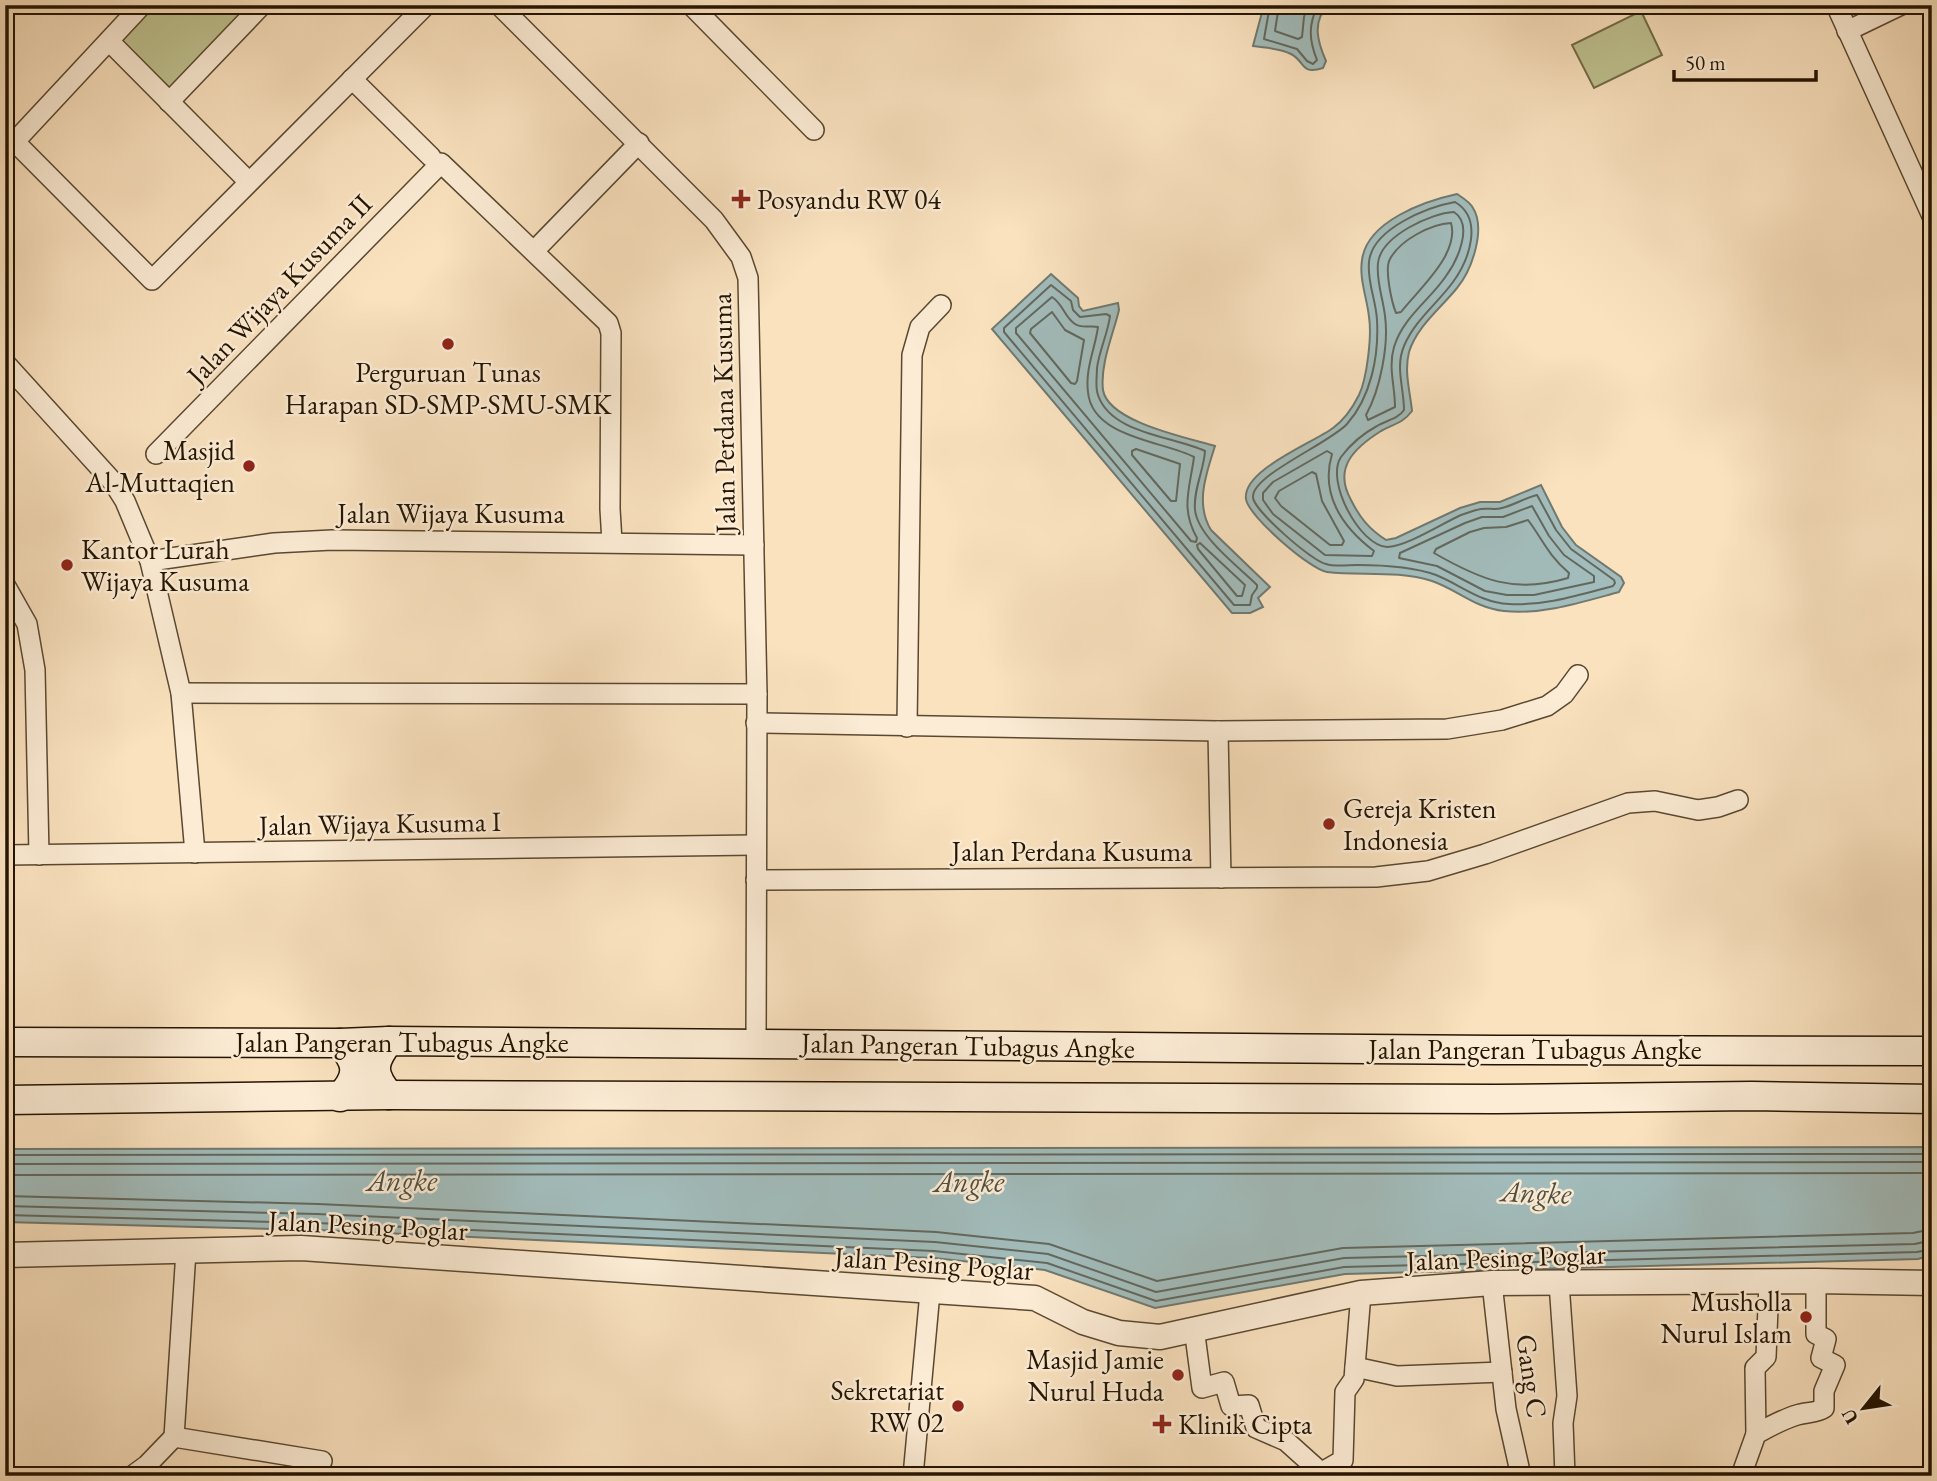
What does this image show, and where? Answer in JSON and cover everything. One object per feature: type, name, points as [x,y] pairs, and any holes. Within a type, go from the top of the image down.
[{"type":"main road","name":"Jalan Pangeran Tubagus Angke","points":[[5,1042],[389,1041],[1932,1051]]},
{"type":"main road","points":[[389,1041],[378,1056],[375,1068],[377,1081],[389,1095]]},
{"type":"main road","points":[[340,1043],[352,1057],[355,1070],[351,1085],[340,1097]]},
{"type":"main road","points":[[1496,1099],[1503,1088],[1506,1075],[1504,1062],[1497,1050]]},
{"type":"main road","name":"Jalan Pangeran Tubagus Angke","points":[[5,1100],[389,1095],[1496,1099],[1752,1096],[1932,1099]]},
{"type":"street","points":[[142,5],[10,146],[152,280],[426,5]]},
{"type":"street","points":[[169,102],[262,5]]},
{"type":"street","points":[[691,5],[814,130]]},
{"type":"street","points":[[1836,5],[1932,216]]},
{"type":"street","points":[[1847,31],[1902,5]]},
{"type":"street","name":"Jalan Perdana Kusuma","points":[[507,8],[720,228],[741,257],[748,278],[757,694],[756,1043]]},
{"type":"street","points":[[109,41],[248,181]]},
{"type":"street","points":[[352,79],[608,323],[611,333],[612,542]]},
{"type":"street","points":[[534,251],[639,143]]},
{"type":"street","name":"Jalan Wijaya Kusuma II","points":[[156,454],[436,160]]},
{"type":"street","points":[[907,727],[912,355],[920,327],[941,305]]},
{"type":"street","points":[[5,363],[113,482],[130,510],[150,561],[181,693],[195,853]]},
{"type":"street","name":"Jalan Wijaya Kusuma","points":[[150,561],[274,543],[332,540],[754,545]]},
{"type":"street","points":[[5,585],[27,624],[35,670],[39,855]]},
{"type":"street","points":[[756,723],[1218,731],[1447,729],[1502,720],[1547,705],[1564,694],[1578,675]]},
{"type":"street","points":[[181,693],[757,694]]},
{"type":"street","name":"Jalan Perdana Kusuma","points":[[1218,731],[1221,878]]},
{"type":"street","name":"Jalan Perdana Kusuma","points":[[756,880],[1376,877],[1428,871],[1485,854],[1628,803],[1655,802],[1698,810],[1738,800]]},
{"type":"street","name":"Jalan Wijaya Kusuma I","points":[[5,855],[755,845]]},
{"type":"street","name":"Jalan Pesing Poglar","points":[[5,1255],[301,1248],[1035,1298],[1083,1322],[1119,1334],[1160,1337],[1361,1293],[1492,1283],[1932,1283]]},
{"type":"street","points":[[132,1476],[147,1465],[174,1437],[186,1251]]},
{"type":"street","points":[[1756,1434],[1782,1420],[1824,1408],[1824,1391],[1835,1367],[1833,1363],[1821,1358],[1826,1339],[1816,1334],[1816,1281]]},
{"type":"street","name":"Gang C","points":[[1492,1283],[1506,1409],[1521,1476]]},
{"type":"street","points":[[1559,1283],[1567,1396],[1563,1423],[1565,1476]]},
{"type":"street","points":[[1741,1476],[1756,1434],[1755,1368],[1766,1357],[1769,1283]]},
{"type":"street","points":[[913,1476],[930,1292]]},
{"type":"street","points":[[1194,1328],[1202,1388],[1224,1382],[1231,1406],[1249,1405],[1254,1426],[1286,1441],[1324,1474],[1343,1460],[1345,1392],[1353,1381],[1361,1293]]},
{"type":"street","points":[[1355,1367],[1397,1376],[1502,1373]]},
{"type":"street","points":[[174,1437],[322,1461]]},
{"type":"green space","points":[[154,5],[252,5],[169,92],[118,43]]},
{"type":"green space","points":[[1641,11],[1662,55],[1594,88],[1572,45]]},
{"type":"water","points":[[1264,5],[1329,5],[1323,11],[1318,25],[1319,40],[1326,61],[1323,68],[1310,70],[1287,52],[1253,46]]},
{"type":"water","points":[[1457,194],[1470,204],[1477,217],[1478,238],[1468,271],[1457,288],[1423,326],[1409,352],[1407,367],[1412,411],[1402,421],[1362,444],[1355,452],[1345,469],[1346,489],[1362,518],[1386,540],[1396,538],[1460,508],[1480,502],[1500,502],[1541,485],[1562,527],[1576,545],[1621,577],[1624,583],[1619,592],[1548,609],[1504,611],[1475,603],[1441,585],[1419,578],[1392,574],[1327,572],[1308,562],[1281,541],[1249,507],[1246,499],[1248,488],[1255,478],[1280,458],[1333,428],[1348,413],[1359,395],[1370,335],[1362,274],[1366,246],[1374,234],[1399,215]]},
{"type":"water","points":[[1051,274],[1078,298],[1083,311],[1118,303],[1119,310],[1103,370],[1103,390],[1108,401],[1134,420],[1215,446],[1204,489],[1206,520],[1211,530],[1270,587],[1258,598],[1263,607],[1250,613],[1232,613],[992,329]]},
{"type":"water","name":"Angke","points":[[1932,1147],[1932,1255],[1918,1259],[1345,1274],[1155,1308],[1045,1270],[934,1258],[317,1230],[5,1222],[5,1149]]},
{"type":"place","name":"Posyandu RW 04","points":[[741,199]]},
{"type":"place","name":"Perguruan Tunas Harapan SD-SMP-SMU-SMK","points":[[448,344]]},
{"type":"place","name":"Masjid Al-Muttaqien","points":[[249,466]]},
{"type":"place","name":"Kantor Lurah Wijaya Kusuma","points":[[67,565]]},
{"type":"place","name":"Gereja Kristen Indonesia","points":[[1329,824]]},
{"type":"place","name":"Musholla Nurul Islam","points":[[1806,1317]]},
{"type":"place","name":"Masjid Jamie Nurul Huda","points":[[1178,1375]]},
{"type":"place","name":"Sekretariat RW 02","points":[[958,1406]]},
{"type":"place","name":"Klinik Cipta","points":[[1162,1424]]}]
